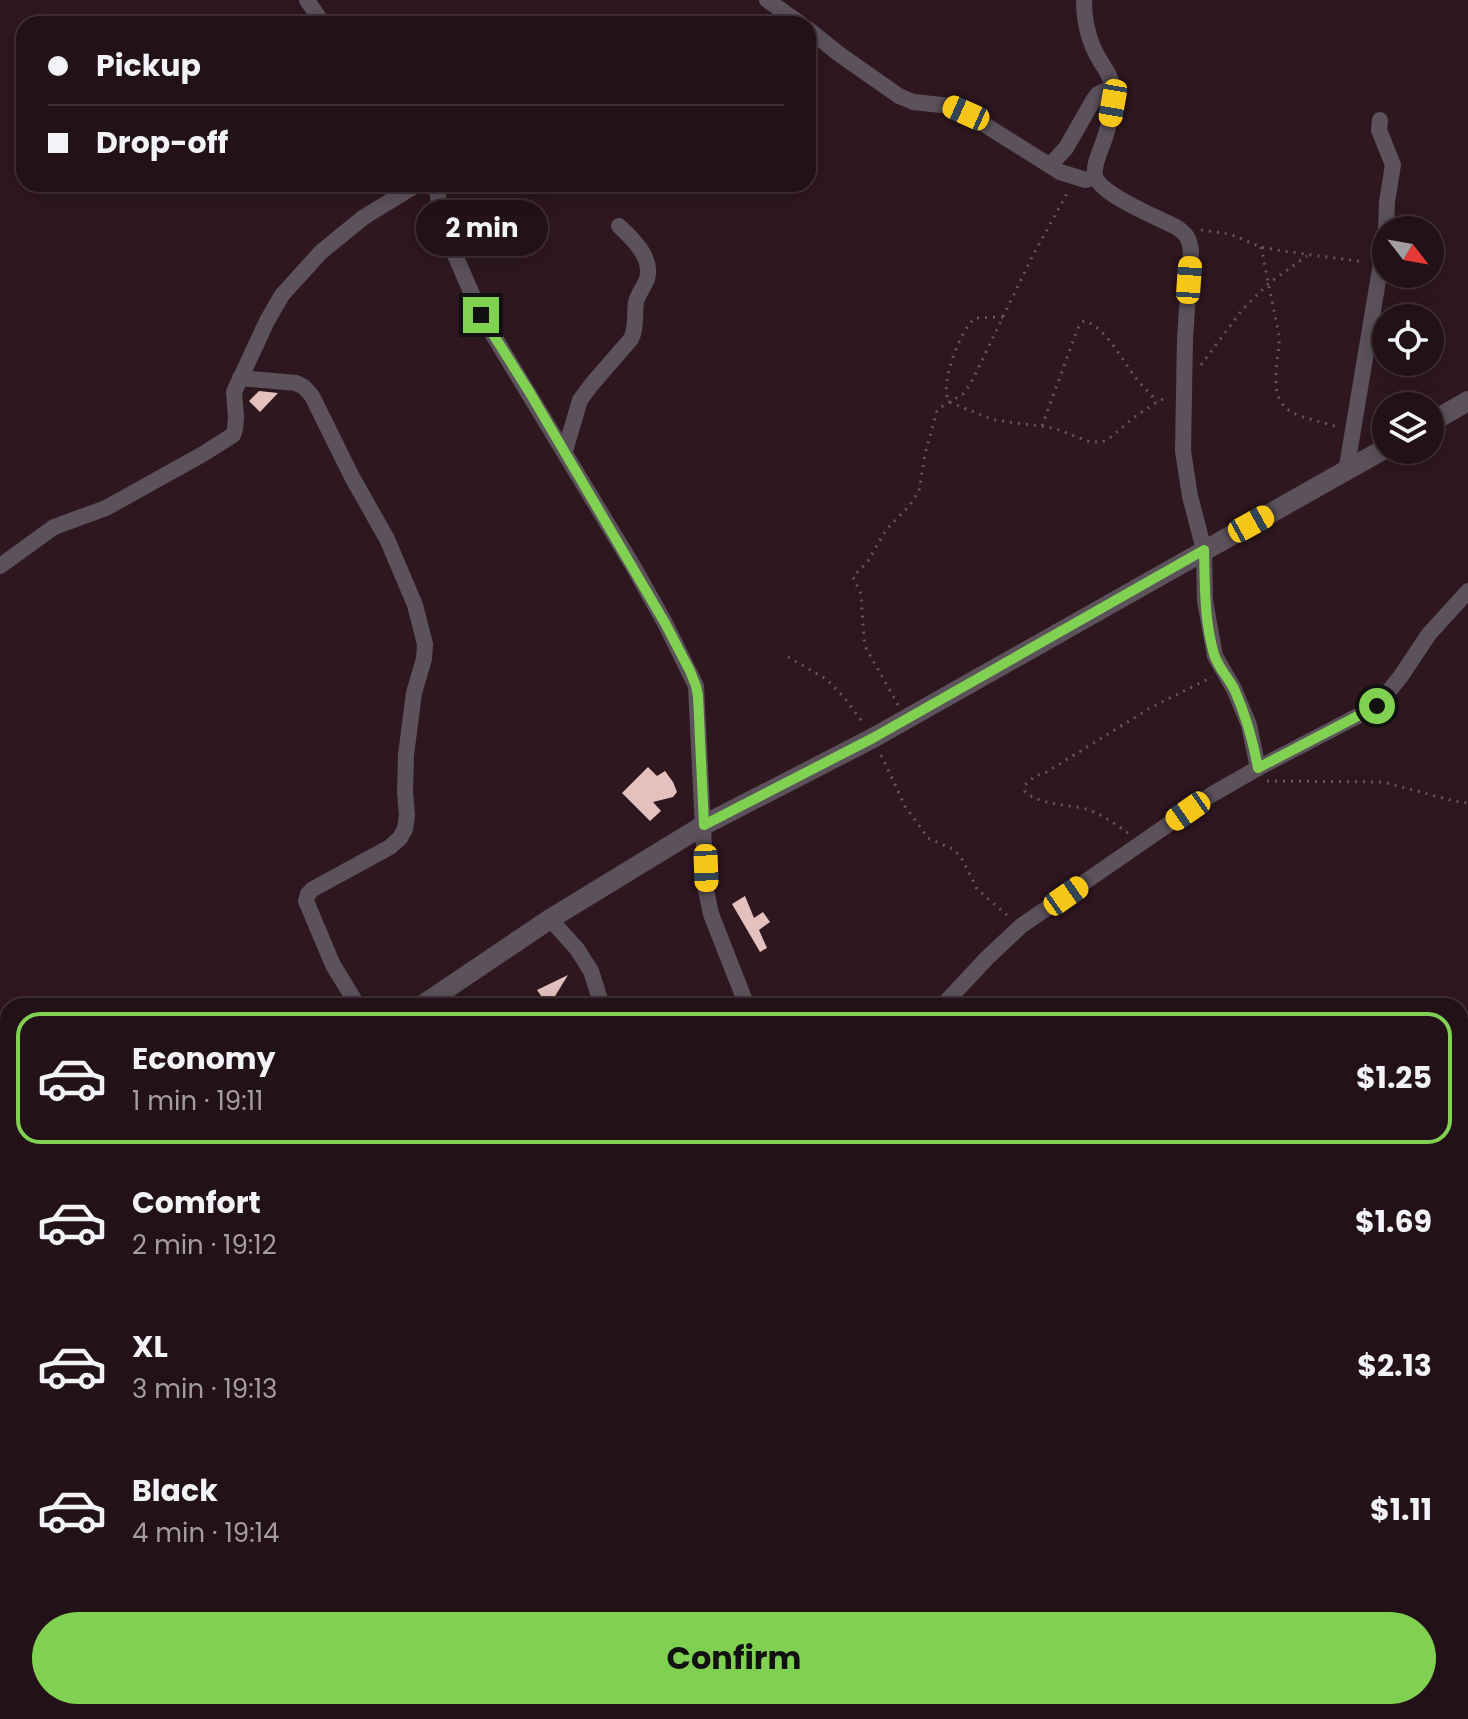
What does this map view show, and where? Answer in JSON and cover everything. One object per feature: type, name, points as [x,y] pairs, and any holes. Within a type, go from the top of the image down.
[{"type":"street","points":[[767,0],[790,16]]},
{"type":"street","points":[[1084,0],[1086,28],[1113,87],[1110,120],[1095,166],[1096,180],[1111,194],[1176,227],[1189,238],[1183,451],[1190,496],[1204,550],[1205,601],[1215,656],[1234,689],[1249,725],[1262,774]]},
{"type":"street","points":[[816,35],[899,96],[913,102],[951,106],[1060,172],[1086,180],[1095,177]]},
{"type":"street","points":[[1050,165],[1066,148],[1094,99],[1113,87]]},
{"type":"street","points":[[1380,120],[1379,130],[1393,165],[1386,216]]},
{"type":"street","points":[[0,566],[54,527],[106,508],[233,435],[234,392],[282,295],[321,252],[364,217],[405,192]]},
{"type":"street","points":[[437,192],[449,241],[481,315],[665,623],[696,686],[706,890],[711,914],[744,998]]},
{"type":"street","points":[[565,451],[580,400],[633,335],[636,302],[646,281],[648,264],[632,238],[619,226]]},
{"type":"street","points":[[1346,472],[1377,288]]},
{"type":"street","points":[[240,378],[296,383],[312,396],[387,539],[415,605],[425,644],[414,693],[406,755],[405,829],[390,847],[313,889],[306,898],[333,965],[353,998]]},
{"type":"street","points":[[1444,415],[1468,401]]},
{"type":"street","points":[[433,998],[550,919],[704,825],[873,738],[1372,456]]},
{"type":"street","points":[[950,998],[1021,926],[1211,795],[1262,774],[1377,706],[1429,634],[1468,591]]},
{"type":"street","points":[[550,919],[577,949],[591,971],[599,998]]},
{"type":"path","points":[[906,719],[866,648],[861,594],[853,577],[868,561],[886,530],[919,491],[935,418],[941,407],[963,394],[971,383],[1074,177]]},
{"type":"path","points":[[1176,227],[1230,234],[1261,247],[1307,256],[1372,262]]},
{"type":"path","points":[[1261,247],[1280,350],[1276,393],[1283,407],[1292,413],[1352,433]]},
{"type":"path","points":[[1003,317],[975,318],[965,330],[956,349],[945,389],[949,402],[994,420],[1054,428],[1090,442],[1102,442],[1157,402],[1184,389],[1242,310],[1269,283],[1307,256]]},
{"type":"path","points":[[1041,427],[1076,333],[1084,321],[1102,333],[1157,402]]},
{"type":"path","points":[[788,657],[826,679],[843,696],[873,738],[905,806],[928,838],[953,849],[961,857],[977,889],[1021,926]]},
{"type":"path","points":[[1143,843],[1095,812],[1033,798],[1025,792],[1025,785],[1035,776],[1045,773],[1150,708],[1222,672]]},
{"type":"path","points":[[1262,774],[1383,782],[1468,803]]},
{"type":"building","points":[[259,391],[278,393],[260,412],[249,401]]},
{"type":"building","points":[[648,767],[657,776],[665,771],[677,792],[673,797],[653,802],[661,811],[650,821],[622,793]]},
{"type":"building","points":[[745,896],[754,918],[763,912],[770,922],[759,930],[767,948],[760,952],[732,904]]},
{"type":"building","points":[[568,975],[554,998],[542,998],[537,990]]},
{"type":"route","points":[[481,315],[633,566],[690,671],[698,696],[704,825],[873,738],[1204,550],[1205,601],[1215,656],[1234,689],[1249,725],[1258,768],[1377,706]]}]
